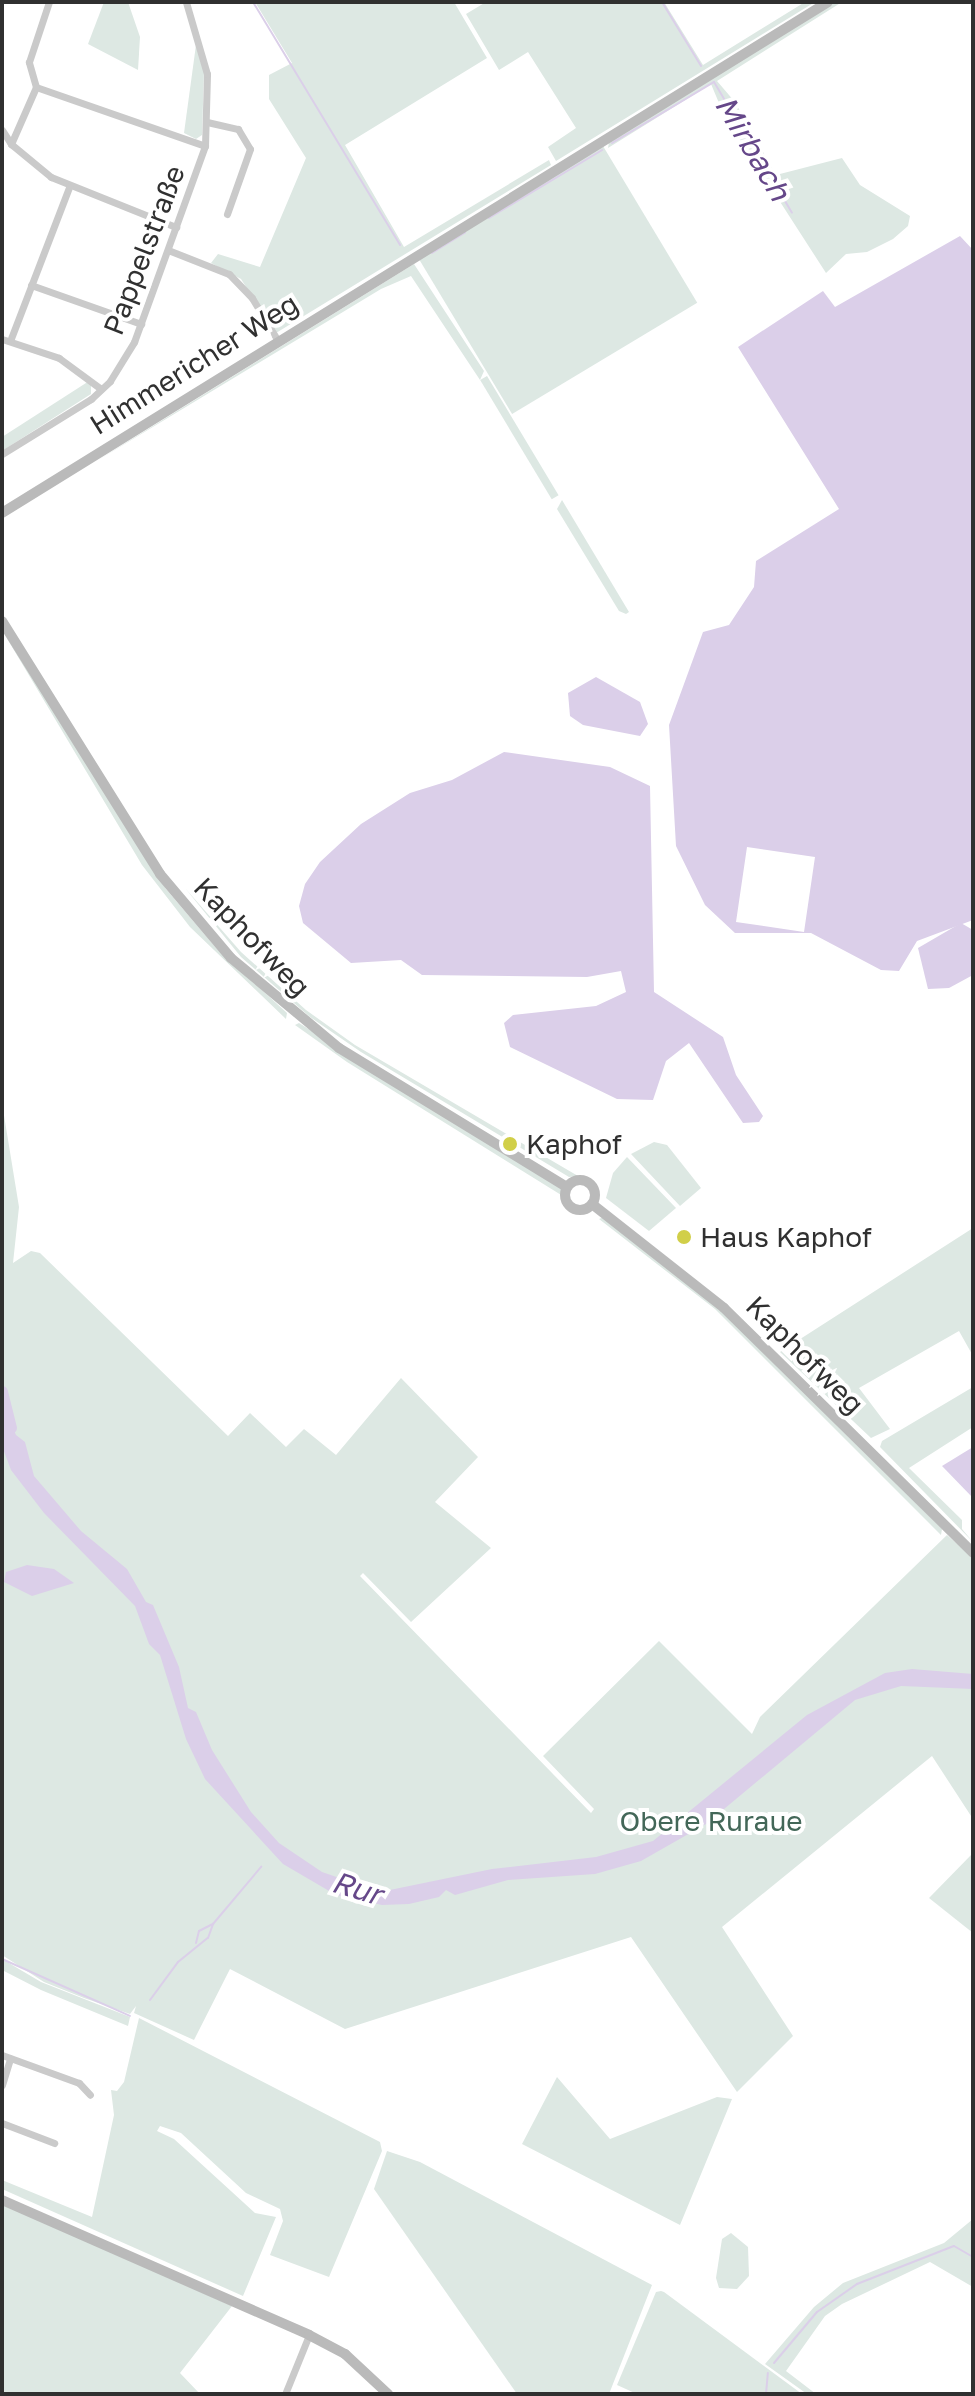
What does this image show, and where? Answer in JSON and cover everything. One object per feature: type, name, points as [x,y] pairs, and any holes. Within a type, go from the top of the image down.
[{"type":"main road","name":"Himmericher Weg","points":[[2,513],[828,2]]},
{"type":"main road","name":"Kaphofweg","points":[[2,621],[147,855],[231,958],[339,1048],[567,1187],[587,1182],[595,1192],[592,1204],[582,1210],[571,1207],[567,1187]]},
{"type":"main road","name":"Kaphofweg","points":[[592,1204],[724,1308],[973,1553]]},
{"type":"main road","points":[[2,2200],[309,2335],[345,2354],[388,2394]]},
{"type":"street","points":[[11,144],[36,87],[29,62],[49,2]]},
{"type":"street","name":"Pappelstraße","points":[[2,454],[101,389],[123,363],[141,324],[205,146],[205,62],[186,2]]},
{"type":"street","points":[[36,87],[205,146]]},
{"type":"street","points":[[207,122],[238,129],[250,149],[227,214]]},
{"type":"street","points":[[2,130],[33,166],[69,187],[176,227]]},
{"type":"street","points":[[69,187],[6,340],[59,358],[101,389]]},
{"type":"street","points":[[168,250],[229,274],[252,298],[278,341]]},
{"type":"street","points":[[31,285],[141,324]]},
{"type":"street","points":[[2,2085],[6,2057],[79,2083],[90,2095]]},
{"type":"street","points":[[2,2123],[54,2143]]},
{"type":"street","points":[[285,2394],[309,2335]]},
{"type":"green space","points":[[104,2],[128,2],[140,37],[138,70],[88,44]]},
{"type":"green space","points":[[255,2],[454,2],[487,58],[345,145],[404,247],[549,160],[551,165],[276,333],[241,279],[211,263],[218,254],[260,267],[306,158],[269,99],[269,75],[292,63]]},
{"type":"green space","points":[[486,2],[664,2],[703,65],[805,2],[815,2],[556,161],[548,147],[576,128],[528,52],[499,70],[466,14]]},
{"type":"green space","points":[[834,2],[842,2],[717,81],[735,102],[776,175],[842,158],[860,185],[910,216],[908,226],[893,239],[867,252],[846,254],[826,273],[724,115],[711,84],[608,148],[609,142]]},
{"type":"green space","points":[[196,45],[204,71],[202,135],[196,139],[184,133]]},
{"type":"green space","points":[[603,146],[697,303],[512,414],[418,257]]},
{"type":"green space","points":[[414,264],[484,371],[480,380],[411,276],[381,289],[95,462]]},
{"type":"green space","points":[[487,376],[559,495],[552,499],[480,380]]},
{"type":"green space","points":[[86,383],[91,383],[91,394],[2,451],[2,437]]},
{"type":"green space","points":[[562,500],[629,612],[626,614],[619,611],[557,509]]},
{"type":"green space","points":[[2,630],[166,889],[217,949],[287,1013],[286,1019],[190,927],[142,865]]},
{"type":"green space","points":[[185,888],[241,952],[306,1010],[355,1045],[578,1176],[569,1177],[361,1052],[310,1017],[241,957]]},
{"type":"green space","points":[[299,1023],[566,1191],[566,1198],[347,1062],[295,1025]]},
{"type":"green space","name":"Obere Ruraue","points":[[2,1103],[19,1207],[13,1263],[31,1251],[40,1253],[228,1436],[250,1413],[286,1447],[304,1429],[336,1455],[401,1378],[478,1457],[435,1502],[491,1548],[411,1622],[363,1573],[360,1576],[591,1813],[594,1809],[543,1756],[659,1641],[752,1734],[760,1717],[947,1535],[973,1558],[973,1819],[932,1756],[722,1927],[793,2036],[737,2092],[631,1937],[345,2029],[230,1969],[194,2040],[134,2013],[136,2006],[130,2014],[44,1982],[2,1955]]},
{"type":"green space","points":[[654,1142],[667,1145],[701,1188],[680,1206],[631,1154]]},
{"type":"green space","points":[[627,1157],[676,1208],[649,1231],[606,1198],[613,1173]]},
{"type":"green space","points":[[604,1217],[723,1312],[942,1529],[941,1535],[715,1309],[599,1219]]},
{"type":"green space","points":[[973,1228],[973,1356],[959,1331],[859,1388],[890,1429],[871,1438],[780,1352]]},
{"type":"green space","points":[[973,1387],[973,1427],[909,1468],[962,1520],[962,1529],[973,1542],[880,1447],[882,1441]]},
{"type":"green space","points":[[973,1853],[973,1933],[929,1898]]},
{"type":"green space","points":[[2,1959],[41,1982],[130,2017],[128,2026],[41,1990],[2,1970]]},
{"type":"green space","points":[[139,2018],[380,2142],[382,2151],[329,2277],[270,2255],[283,2221],[280,2209],[246,2193],[181,2133],[160,2126],[157,2131],[174,2139],[255,2213],[276,2217],[243,2296],[2,2189],[2,2180],[92,2217],[114,2115],[111,2090],[117,2091],[124,2082]]},
{"type":"green space","points":[[557,2077],[610,2139],[717,2097],[732,2099],[680,2225],[522,2144]]},
{"type":"green space","points":[[387,2151],[420,2162],[652,2285],[609,2394],[517,2394],[374,2189]]},
{"type":"green space","points":[[2,2203],[232,2306],[180,2373],[200,2394],[2,2394]]},
{"type":"green space","points":[[973,2219],[973,2287],[930,2262],[842,2304],[825,2316],[786,2371],[816,2394],[807,2394],[765,2364],[814,2307],[843,2283],[944,2243]]},
{"type":"green space","points":[[731,2233],[748,2247],[749,2276],[737,2289],[719,2288],[716,2278],[722,2239]]},
{"type":"green space","points":[[661,2291],[802,2394],[637,2394],[617,2385],[656,2292]]},
{"type":"water","points":[[960,236],[973,250],[973,920],[917,941],[899,971],[881,970],[811,933],[735,933],[705,905],[676,846],[669,725],[703,632],[729,625],[754,587],[756,561],[839,509],[738,347],[823,291],[835,307]],"holes":[[[747,847],[815,857],[804,932],[736,922]]]},
{"type":"water","points":[[596,677],[640,702],[648,724],[640,736],[583,725],[570,716],[568,693]]},
{"type":"water","points":[[504,752],[610,767],[650,786],[654,992],[723,1037],[736,1075],[763,1116],[759,1122],[743,1123],[689,1043],[666,1061],[653,1100],[617,1099],[510,1047],[504,1023],[513,1015],[596,1006],[626,992],[621,971],[587,977],[422,975],[401,960],[351,963],[303,923],[299,906],[305,884],[320,862],[361,824],[410,793],[452,780]]},
{"type":"water","points":[[961,923],[973,930],[973,975],[949,988],[928,989],[918,948]]},
{"type":"water","points":[[2,1401],[16,1435],[25,1442],[34,1476],[81,1531],[127,1569],[146,1602],[153,1605],[179,1667],[188,1708],[196,1712],[212,1750],[251,1812],[279,1843],[322,1872],[380,1892],[492,1869],[596,1857],[653,1841],[807,1715],[885,1673],[912,1669],[973,1674],[973,1689],[901,1686],[855,1700],[706,1824],[641,1861],[595,1874],[508,1880],[455,1895],[446,1890],[439,1897],[409,1904],[382,1905],[336,1895],[283,1864],[205,1779],[186,1739],[160,1655],[149,1644],[135,1606],[44,1513],[11,1470],[2,1446]]},
{"type":"water","points":[[973,1447],[973,1498],[942,1466]]},
{"type":"water","points":[[27,1565],[54,1569],[74,1583],[32,1596],[4,1582],[6,1572]]},
{"type":"waterway","points":[[253,2],[400,245]]},
{"type":"waterway","name":"Mirbach","points":[[662,2],[701,66]]},
{"type":"waterway","name":"Mirbach","points":[[612,143],[714,82],[792,213]]},
{"type":"waterway","points":[[489,218],[602,150]]},
{"type":"waterway","points":[[432,253],[465,232]]},
{"type":"waterway","name":"Rur","points":[[2,1392],[11,1428]]},
{"type":"waterway","points":[[150,2000],[178,1962],[208,1938],[213,1924],[261,1867]]},
{"type":"waterway","points":[[196,1943],[199,1931],[213,1924]]},
{"type":"waterway","points":[[2,1959],[130,2016]]},
{"type":"waterway","points":[[774,2363],[817,2312],[857,2284],[954,2246],[973,2257]]},
{"type":"waterway","points":[[766,2394],[768,2373]]},
{"type":"place","name":"Kaphof","points":[[510,1144]]},
{"type":"place","name":"Haus Kaphof","points":[[684,1237]]}]
